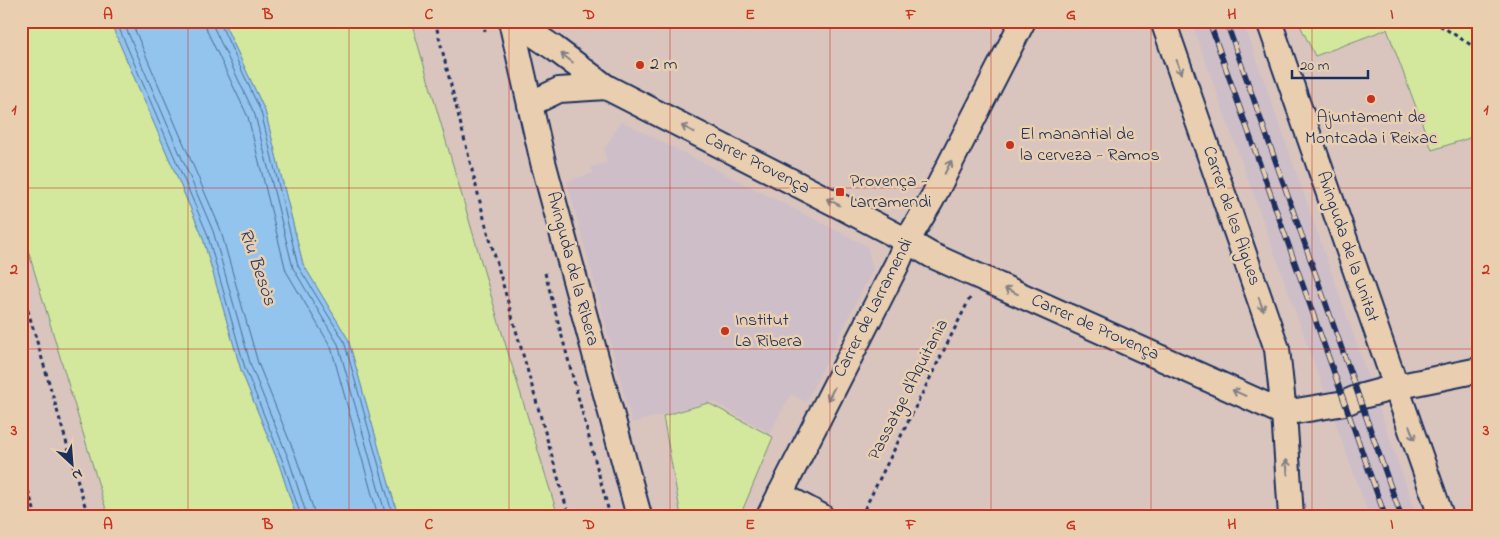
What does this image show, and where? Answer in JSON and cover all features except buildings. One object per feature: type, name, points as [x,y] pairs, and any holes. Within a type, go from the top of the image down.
[{"type":"street","name":"Carrer Provença","points":[[512,21],[554,48],[606,87],[907,240]]},
{"type":"street","name":"Avinguda de la Ribera","points":[[512,21],[546,172],[640,516]]},
{"type":"street","name":"Carrer de Larramendi","points":[[769,516],[897,264],[907,240],[932,198],[1023,21]]},
{"type":"street","name":"Carrer de les Aigues","points":[[1163,21],[1277,350],[1284,413],[1291,516]]},
{"type":"street","name":"Avinguda de la Unitat","points":[[1269,21],[1442,516]]},
{"type":"street","points":[[530,104],[559,90],[606,87]]},
{"type":"street","name":"Carrer de Provença","points":[[907,240],[931,255],[1284,413]]},
{"type":"street","points":[[1284,413],[1345,403],[1359,397],[1396,387],[1479,370]]},
{"type":"street","points":[[780,494],[821,516]]},
{"type":"path","points":[[435,21],[484,218],[569,516]]},
{"type":"path","points":[[1433,21],[1479,50]]},
{"type":"path","name":"Avinguda de la Ribera","points":[[544,268],[610,516]]},
{"type":"path","name":"Passatge d'Aquitania","points":[[861,516],[980,277]]},
{"type":"path","points":[[21,287],[88,516]]},
{"type":"path","points":[[21,468],[36,516]]},
{"type":"shaded area","points":[[1191,21],[1243,21],[1417,516],[1369,516]]},
{"type":"shaded area","name":"Institut La Ribera","points":[[621,121],[867,246],[873,269],[806,402],[791,394],[770,433],[712,401],[632,423],[567,181],[593,173],[591,167],[607,163],[604,150]]},
{"type":"green space","points":[[21,21],[110,21],[202,235],[241,370],[279,464],[296,516],[108,516],[21,227]]},
{"type":"green space","points":[[223,21],[411,21],[499,323],[558,516],[398,516],[348,339],[303,264],[265,111]]},
{"type":"green space","points":[[1298,21],[1479,21],[1479,135],[1432,150],[1387,29],[1315,56]]},
{"type":"green space","points":[[708,403],[773,437],[740,516],[681,516],[663,416]]},
{"type":"water","name":"Riu Besòs","points":[[110,21],[223,21],[265,111],[303,264],[348,339],[398,516],[296,516],[279,464],[241,370],[202,235]]},
{"type":"railway","points":[[1209,21],[1385,516]]},
{"type":"railway","points":[[1226,21],[1401,516]]},
{"type":"place","name":"2 m","points":[[640,65]]},
{"type":"place","name":"Ajuntament de Montcada i Reixac","points":[[1371,99]]},
{"type":"place","name":"El manantial de la cerveza - Ramos","points":[[1010,145]]},
{"type":"place","name":"Provença - Larramendi","points":[[840,192]]},
{"type":"place","name":"Institut La Ribera","points":[[725,331]]}]
